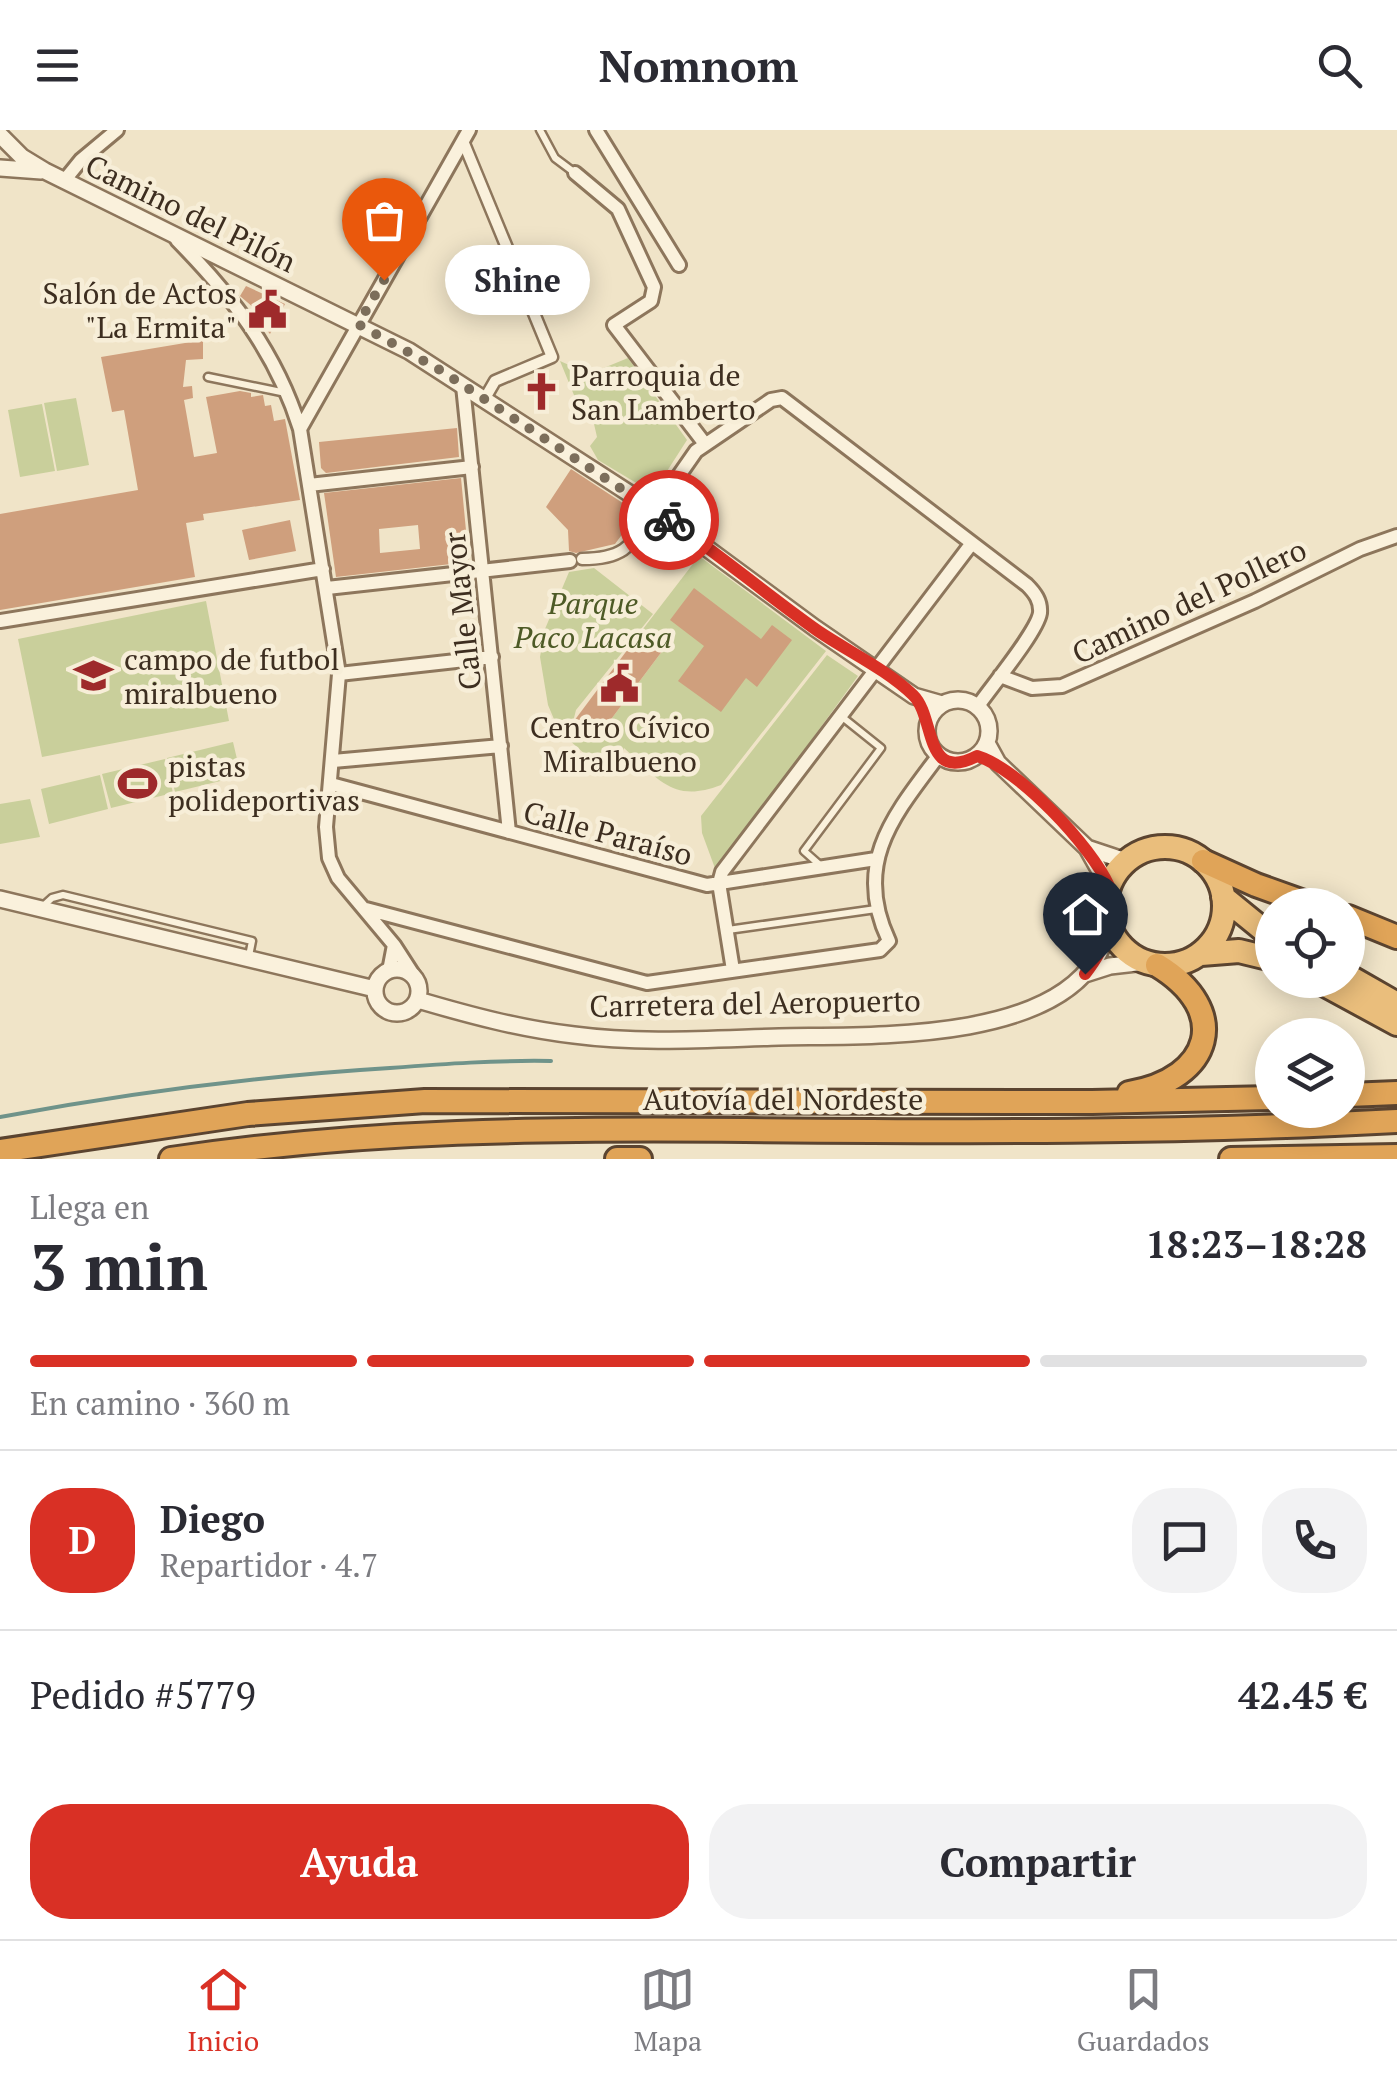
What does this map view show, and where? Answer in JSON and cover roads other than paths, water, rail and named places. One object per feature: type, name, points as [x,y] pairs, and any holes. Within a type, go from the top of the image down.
[{"type":"highway","points":[[1067,1100],[1148,1089],[1175,1077],[1197,1054],[1204,1036],[1200,1004],[1188,987],[1126,951],[1108,925],[1109,886],[1126,861],[1138,853],[1163,847],[1189,852],[1264,888]]},
{"type":"highway","points":[[1151,964],[1180,964],[1200,954],[1222,924],[1224,897],[1216,877],[1203,861]]},
{"type":"highway","points":[[1224,897],[1255,923]]},
{"type":"highway","points":[[1365,924],[1397,937]]},
{"type":"highway","points":[[1200,954],[1238,951],[1255,955]]},
{"type":"highway","points":[[1365,986],[1397,1004]]},
{"type":"highway","points":[[1349,998],[1397,1024]]},
{"type":"highway","points":[[1365,1094],[1397,1093]]},
{"type":"highway","points":[[0,1151],[248,1114],[425,1101],[1092,1102],[1255,1098]]},
{"type":"highway","name":"Autovía del Nordeste","points":[[171,1159],[259,1146],[482,1130],[1184,1130],[1397,1120]]},
{"type":"highway","points":[[1232,1159],[1397,1156]]},
{"type":"highway","name":"Autovía del Nordeste","points":[[616,1159],[640,1159]]},
{"type":"street","points":[[64,180],[117,130]]},
{"type":"street","points":[[596,130],[679,264]]},
{"type":"street","name":"Camino del Pilón","points":[[0,135],[22,157],[44,171],[358,324],[464,386],[655,510],[914,696],[942,704]]},
{"type":"street","points":[[300,429],[466,135]]},
{"type":"street","points":[[466,135],[552,356],[494,382],[484,400]]},
{"type":"street","name":"Camino del Pilón","points":[[0,168],[44,171]]},
{"type":"street","points":[[575,173],[618,208],[654,288],[651,301],[614,325],[706,444]]},
{"type":"street","points":[[176,238],[228,294],[264,343],[300,429],[338,674],[326,827],[329,858],[338,878],[394,945],[414,976],[420,991],[418,1000]]},
{"type":"street","points":[[228,294],[232,279],[244,271]]},
{"type":"street","name":"Calle Mayor","points":[[464,386],[509,832]]},
{"type":"street","points":[[290,398],[310,408]]},
{"type":"street","points":[[327,588],[609,556],[632,546],[696,452],[771,400],[782,398],[1032,590],[1040,608],[1034,626],[978,706]]},
{"type":"street","points":[[309,485],[472,467]]},
{"type":"street","name":"Camino del Pollero","points":[[1000,676],[1032,688],[1062,686],[1360,549],[1397,536]]},
{"type":"street","points":[[733,970],[719,883],[725,867],[972,543]]},
{"type":"street","points":[[0,621],[323,570]]},
{"type":"street","points":[[338,674],[492,657]]},
{"type":"street","name":"Camino del Pilón","points":[[914,696],[929,721]]},
{"type":"street","points":[[957,700],[978,706],[988,719],[982,750],[958,762],[939,754],[928,736],[929,721],[942,704],[957,700]]},
{"type":"street","points":[[333,761],[501,746]]},
{"type":"street","points":[[982,750],[1087,848],[1109,886]]},
{"type":"street","points":[[366,909],[647,983],[880,950],[889,940],[876,909],[876,859],[900,807],[939,754]]},
{"type":"street","name":"Calle Paraíso","points":[[331,784],[704,884],[876,859]]},
{"type":"street","points":[[1087,848],[1126,861]]},
{"type":"street","name":"Carretera del Aeropuerto","points":[[0,899],[376,989],[379,1004],[394,1013],[405,1012],[418,1000],[492,1020],[598,1038],[947,1030],[989,1022],[1037,1004],[1085,974],[1110,966],[1151,964]]},
{"type":"street","points":[[1085,974],[1098,955],[1108,925]]},
{"type":"street","points":[[389,971],[394,945]]},
{"type":"street","points":[[376,989],[380,978],[389,971],[403,970],[414,976]]},
{"type":"lane","points":[[540,130],[555,158],[575,173]]},
{"type":"lane","points":[[208,377],[290,398]]},
{"type":"lane","points":[[822,866],[804,850],[881,748],[840,716]]},
{"type":"lane","points":[[727,930],[876,909]]},
{"type":"waterway","points":[[0,1117],[146,1093],[292,1076],[551,1061]]},
{"type":"place","name":"Shine","points":[[384,280]]},
{"type":"place","name":"Salón de Actos \"La Ermita\"","points":[[267,310]]},
{"type":"place","name":"Parroquia de San Lamberto","points":[[541,392]]},
{"type":"place","name":"campo de futbol miralbueno","points":[[94,676]]},
{"type":"place","name":"Centro Cívico Miralbueno","points":[[620,683]]},
{"type":"place","name":"pistas polideportivas","points":[[138,783]]},
{"type":"park label","name":"Parque Paco Lacasa","points":[[593,620]]}]
